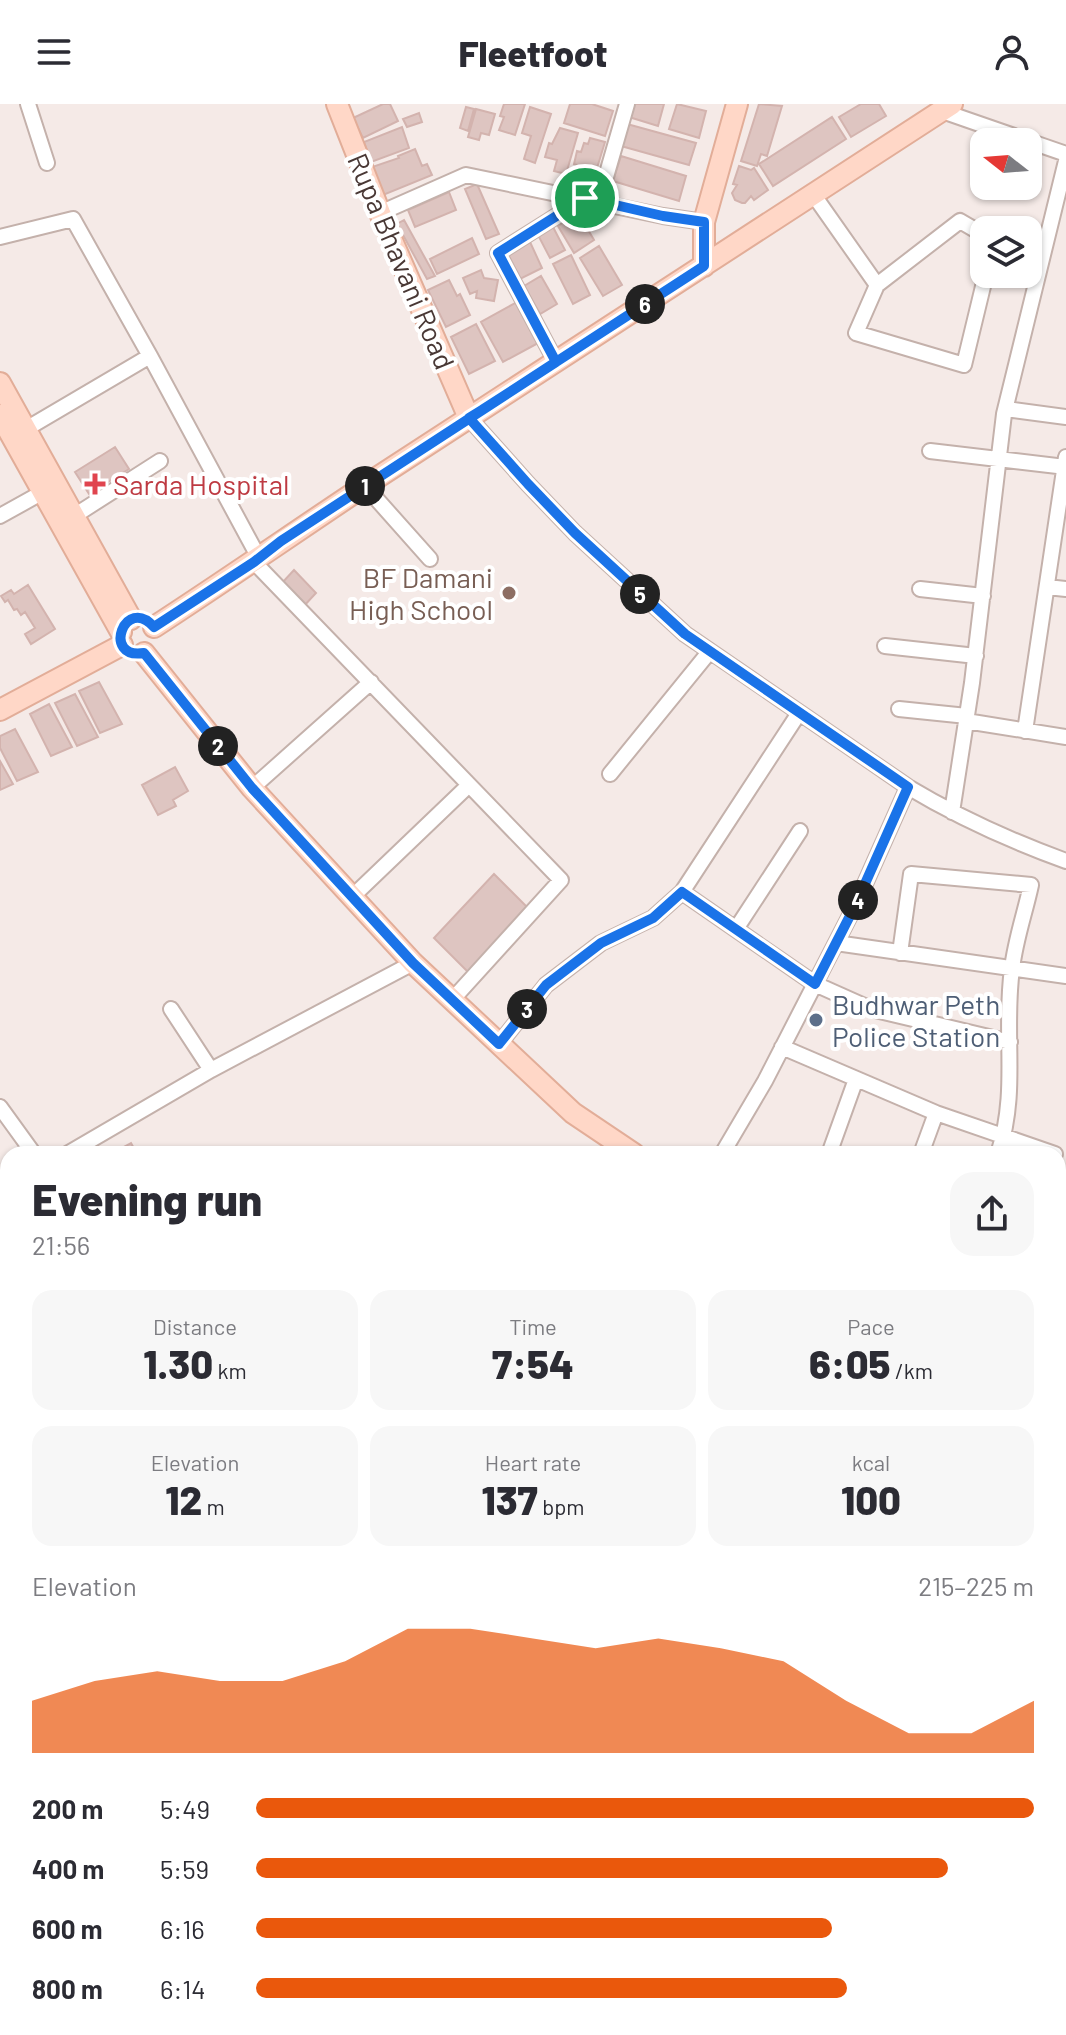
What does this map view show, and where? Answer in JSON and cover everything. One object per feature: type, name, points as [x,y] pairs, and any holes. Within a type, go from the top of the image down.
[{"type":"main road","name":"Rupa Bhavani Road","points":[[337,104],[380,213],[469,418]]},
{"type":"main road","points":[[704,266],[704,222],[737,104]]},
{"type":"main road","points":[[154,627],[947,107]]},
{"type":"main road","points":[[0,383],[74,516],[125,632],[127,650],[133,654],[144,653],[150,650],[156,639],[154,627],[147,620],[138,618],[125,632],[0,710]]},
{"type":"main road","points":[[0,415],[125,632]]},
{"type":"main road","points":[[144,653],[252,788],[413,963],[573,1113],[622,1146]]},
{"type":"street","points":[[28,104],[47,163]]},
{"type":"street","points":[[556,362],[498,253],[592,200],[627,104]]},
{"type":"street","points":[[947,107],[1066,154]]},
{"type":"street","points":[[952,812],[976,656],[1006,409],[1066,161]]},
{"type":"street","points":[[380,213],[466,175],[704,222]]},
{"type":"street","points":[[813,194],[877,285]]},
{"type":"street","points":[[0,237],[73,219],[150,356],[257,560],[561,880],[452,1000]]},
{"type":"street","points":[[970,227],[960,221],[877,285],[856,333],[964,365],[983,288]]},
{"type":"street","points":[[1050,226],[1066,230]]},
{"type":"street","points":[[26,429],[150,356]]},
{"type":"street","points":[[1006,409],[1066,417]]},
{"type":"street","points":[[469,418],[575,533],[685,634],[908,787],[1016,843],[1066,861]]},
{"type":"street","points":[[930,451],[1066,464],[1025,731]]},
{"type":"street","points":[[74,516],[160,461]]},
{"type":"street","points":[[365,486],[430,559]]},
{"type":"street","points":[[0,516],[43,492]]},
{"type":"street","points":[[1047,587],[1066,589]]},
{"type":"street","points":[[920,589],[983,596]]},
{"type":"street","points":[[885,646],[976,656]]},
{"type":"street","points":[[610,774],[710,651]]},
{"type":"street","points":[[252,788],[371,682]]},
{"type":"street","points":[[899,709],[1066,737]]},
{"type":"street","points":[[499,1044],[546,985],[601,943],[653,918],[682,892],[799,713]]},
{"type":"street","points":[[352,897],[469,785]]},
{"type":"street","points":[[727,1146],[765,1081],[856,904],[908,787]]},
{"type":"street","points":[[736,929],[800,831]]},
{"type":"street","points":[[900,953],[911,874],[1031,885],[1012,969],[1011,1085],[1001,1146]]},
{"type":"street","points":[[682,892],[815,984],[871,1009],[1010,1042]]},
{"type":"street","points":[[836,943],[1066,976]]},
{"type":"street","points":[[81,1146],[211,1070],[413,963]]},
{"type":"street","points":[[171,1009],[211,1070]]},
{"type":"street","points":[[782,1047],[936,1113],[1033,1146]]},
{"type":"street","points":[[832,1146],[856,1079]]},
{"type":"street","points":[[0,1107],[28,1146]]},
{"type":"street","points":[[924,1146],[936,1113]]},
{"type":"building","points":[[383,104],[390,104],[398,121],[363,138],[353,118]]},
{"type":"building","points":[[504,104],[525,104],[515,135],[499,130],[504,117],[500,116]]},
{"type":"building","points":[[570,104],[592,104],[613,111],[605,136],[564,123]]},
{"type":"building","points":[[633,104],[664,104],[658,126],[629,117]]},
{"type":"building","points":[[677,104],[706,111],[699,138],[669,129]]},
{"type":"building","points":[[759,104],[782,106],[767,156],[761,154],[757,166],[741,161]]},
{"type":"building","points":[[861,104],[879,104],[886,116],[851,137],[839,117]]},
{"type":"building","points":[[466,107],[474,109],[468,131],[460,128]]},
{"type":"building","points":[[530,107],[551,114],[535,163],[524,159],[531,136],[522,133]]},
{"type":"building","points":[[476,109],[495,114],[489,135],[481,133],[479,140],[468,137]]},
{"type":"building","points":[[419,113],[422,122],[407,127],[403,119]]},
{"type":"building","points":[[832,117],[846,139],[773,186],[759,164]]},
{"type":"building","points":[[627,124],[696,143],[689,165],[621,146]]},
{"type":"building","points":[[402,127],[409,148],[371,162],[364,142]]},
{"type":"building","points":[[560,128],[578,133],[566,174],[554,171],[557,160],[545,157],[549,143],[552,144]]},
{"type":"building","points":[[590,138],[605,142],[593,181],[583,178],[586,168],[574,164],[577,151],[581,152]]},
{"type":"building","points":[[415,149],[422,166],[427,164],[432,175],[383,195],[372,167]]},
{"type":"building","points":[[621,156],[686,176],[679,201],[613,181]]},
{"type":"building","points":[[739,166],[754,168],[768,190],[754,200],[751,196],[745,203],[735,200],[732,193],[737,185],[733,184]]},
{"type":"building","points":[[477,184],[499,234],[486,239],[465,189]]},
{"type":"building","points":[[449,192],[456,210],[415,227],[408,210]]},
{"type":"building","points":[[578,213],[594,240],[574,253],[558,226]]},
{"type":"building","points":[[404,220],[435,276],[427,279],[397,224]]},
{"type":"building","points":[[553,227],[565,250],[550,258],[538,235]]},
{"type":"building","points":[[472,238],[479,254],[437,274],[430,259]]},
{"type":"building","points":[[530,242],[542,268],[520,279],[508,254]]},
{"type":"building","points":[[599,246],[622,285],[603,296],[580,258]]},
{"type":"building","points":[[571,255],[590,295],[573,304],[553,264]]},
{"type":"building","points":[[481,270],[484,278],[498,280],[494,301],[476,298],[477,291],[470,294],[463,278]]},
{"type":"building","points":[[541,276],[557,304],[540,314],[524,286]]},
{"type":"building","points":[[449,280],[470,315],[446,327],[428,290]]},
{"type":"building","points":[[517,302],[540,342],[503,362],[481,322]]},
{"type":"building","points":[[476,324],[495,361],[469,374],[451,337]]},
{"type":"building","points":[[115,447],[129,469],[89,494],[75,472]]},
{"type":"building","points":[[294,570],[316,593],[303,607],[281,584]]},
{"type":"building","points":[[28,585],[55,629],[31,644],[25,634],[35,628],[25,612],[21,615],[1,596],[11,590],[14,594]]},
{"type":"building","points":[[99,682],[122,724],[100,733],[79,691]]},
{"type":"building","points":[[75,694],[98,737],[77,746],[55,703]]},
{"type":"building","points":[[49,704],[72,747],[51,756],[30,714]]},
{"type":"building","points":[[15,729],[38,772],[17,781],[0,748],[0,736]]},
{"type":"building","points":[[0,761],[13,784],[0,790]]},
{"type":"building","points":[[175,767],[188,791],[173,800],[176,806],[158,815],[142,785]]},
{"type":"building","points":[[494,874],[532,912],[473,977],[434,938]]},
{"type":"place","name":"Sarda Hospital","points":[[95,484]]},
{"type":"place","name":"BF Damani High School","points":[[509,593]]},
{"type":"place","name":"Budhwar Peth Police Station","points":[[816,1020]]},
{"type":"route","points":[[585,198],[498,253],[556,362],[469,418],[281,541],[154,627],[147,620],[135,618],[124,625],[120,635],[122,645],[127,650],[133,654],[144,653],[252,788],[413,963],[499,1044],[546,985],[601,943],[653,918],[682,892],[815,984],[856,904],[908,787],[685,634],[575,533],[469,418],[482,410],[704,266],[704,222],[585,198]]}]
